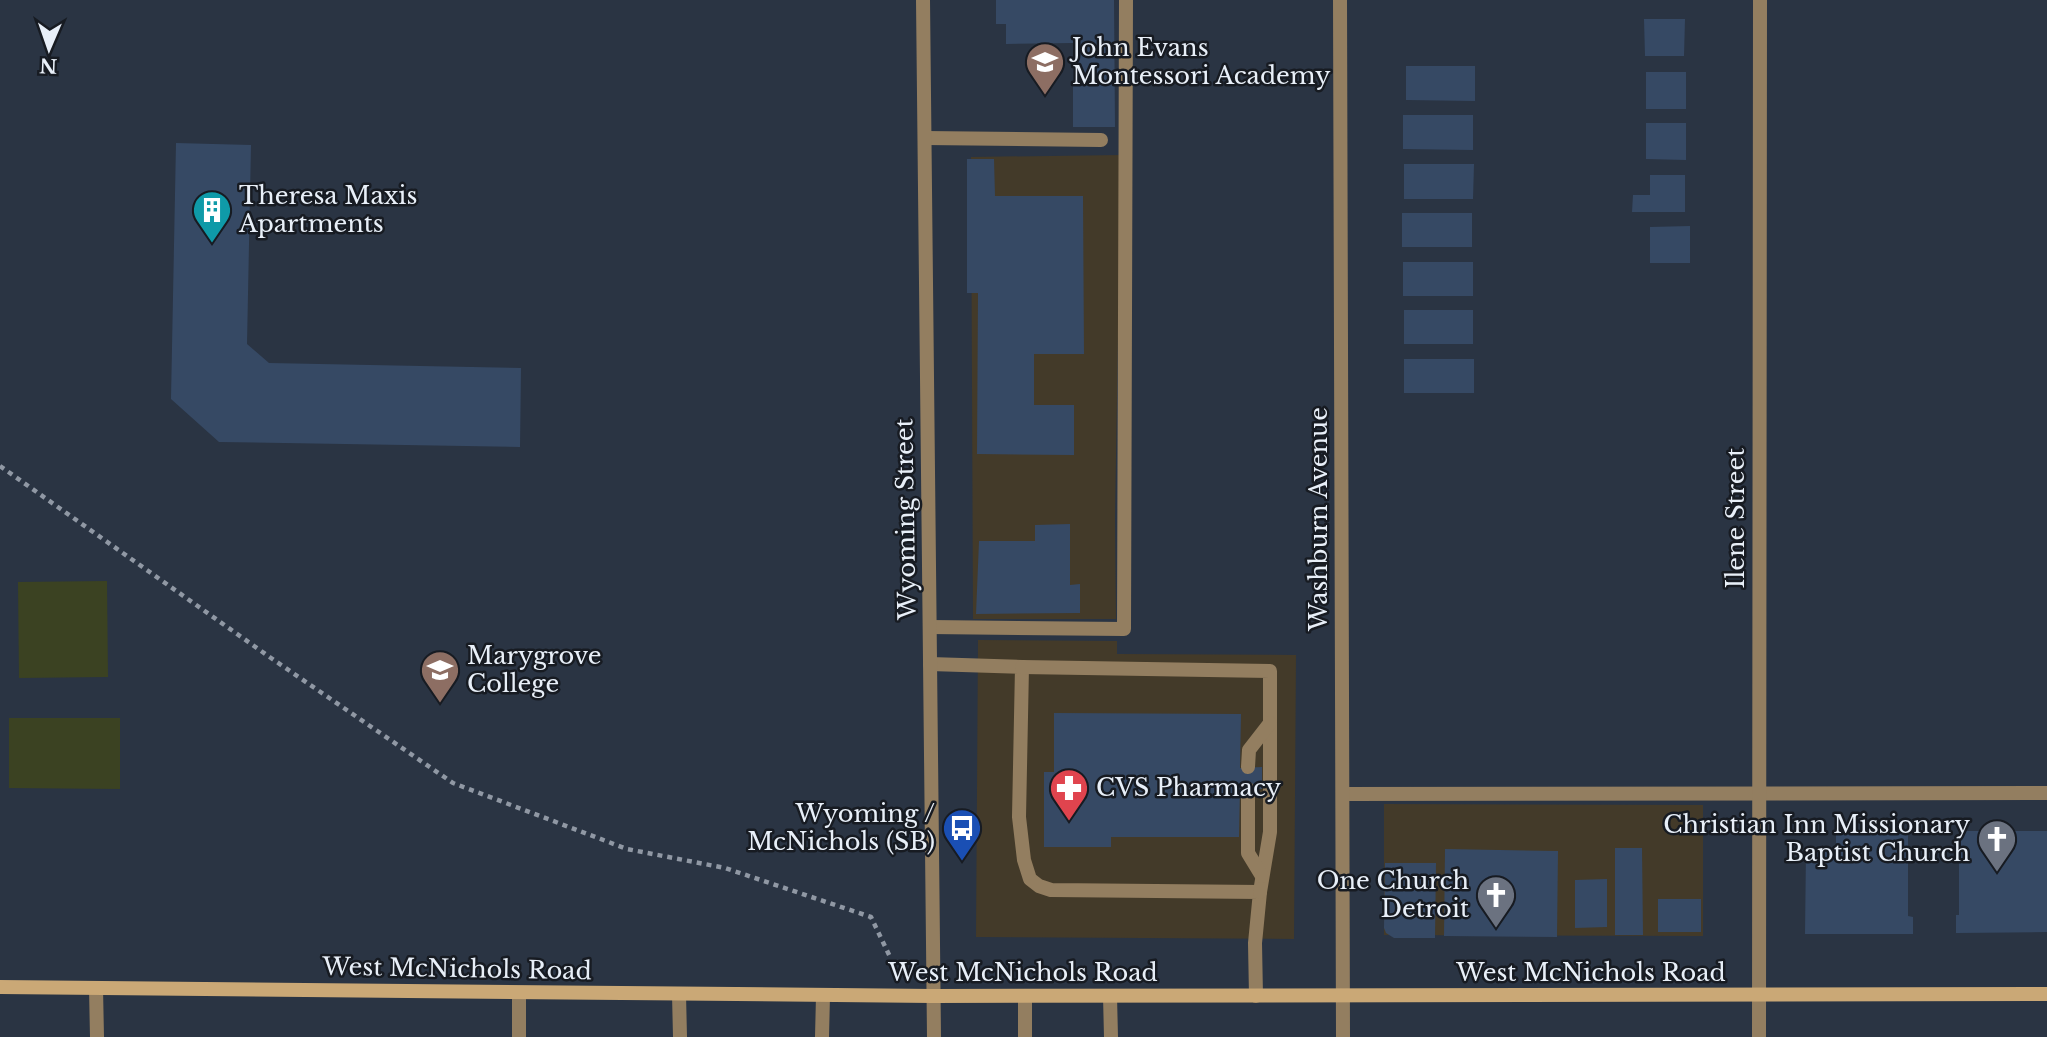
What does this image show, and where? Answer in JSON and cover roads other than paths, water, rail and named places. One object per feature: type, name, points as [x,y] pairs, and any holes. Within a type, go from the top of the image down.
[{"type":"main road","name":"West McNichols Road","points":[[0,987],[823,996],[2047,994]]},
{"type":"street","name":"Wyoming Street","points":[[923,0],[934,1037]]},
{"type":"street","points":[[930,627],[1124,629],[1126,0]]},
{"type":"street","name":"Washburn Avenue","points":[[1340,0],[1343,1037]]},
{"type":"street","name":"Ilene Street","points":[[1759,1037],[1757,793],[1760,0]]},
{"type":"street","points":[[925,138],[1101,140]]},
{"type":"street","points":[[930,664],[1270,671],[1270,832],[1255,943],[1256,996]]},
{"type":"street","points":[[1022,667],[1019,817],[1024,860],[1030,879],[1051,890],[1260,892]]},
{"type":"street","points":[[1248,767],[1249,750],[1270,723]]},
{"type":"street","points":[[1248,789],[1248,853],[1262,876]]},
{"type":"street","points":[[1343,794],[2047,793]]},
{"type":"street","points":[[96,988],[97,1037]]},
{"type":"street","points":[[519,993],[519,1037]]},
{"type":"street","points":[[679,994],[680,1037]]},
{"type":"street","points":[[822,1037],[823,996]]},
{"type":"street","points":[[1025,996],[1025,1037]]},
{"type":"street","points":[[1110,996],[1111,1037]]},
{"type":"place","name":"John Evans Montessori Academy","points":[[1045,96]]},
{"type":"place","name":"Theresa Maxis Apartments","points":[[212,244]]},
{"type":"place","name":"Marygrove College","points":[[440,704]]},
{"type":"place","name":"CVS Pharmacy","points":[[1069,822]]},
{"type":"place","name":"Wyoming / McNichols (SB)","points":[[962,862]]},
{"type":"place","name":"Christian Inn Missionary Baptist Church","points":[[1997,873]]},
{"type":"place","name":"One Church Detroit","points":[[1496,929]]}]
